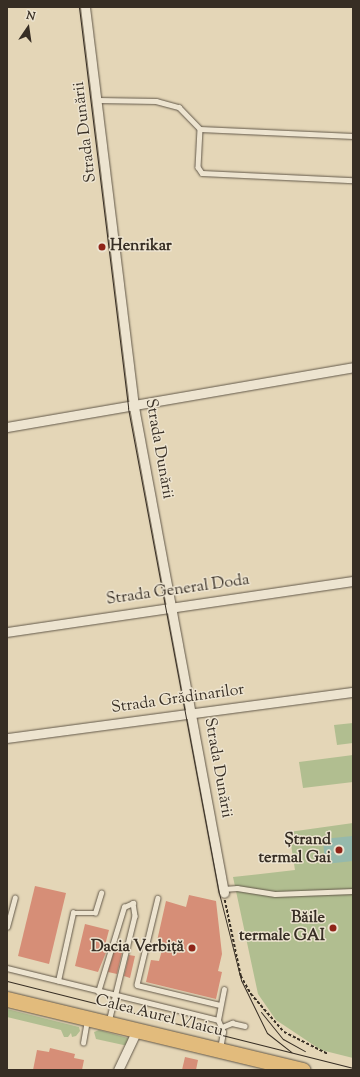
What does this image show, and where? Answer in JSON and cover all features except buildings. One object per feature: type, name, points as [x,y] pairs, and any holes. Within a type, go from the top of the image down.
[{"type":"main road","name":"Calea Aurel Vlaicu","points":[[7,999],[220,1050],[272,1066],[303,1070]]},
{"type":"street","name":"Strada Dunării","points":[[85,7],[98,100],[134,407],[173,607],[224,891]]},
{"type":"street","points":[[7,427],[134,407],[353,366]]},
{"type":"street","name":"Strada General Doda","points":[[7,632],[353,581]]},
{"type":"street","name":"Strada Grădinarilor","points":[[7,738],[353,692]]},
{"type":"street","points":[[118,1070],[137,1030]]},
{"type":"lane","points":[[98,100],[168,103],[183,110],[200,130],[198,167],[202,173],[353,180]]},
{"type":"lane","points":[[200,130],[353,136]]},
{"type":"lane","points":[[224,891],[237,888],[274,894],[353,891]]},
{"type":"lane","points":[[58,981],[73,913],[95,913],[101,894]]},
{"type":"lane","points":[[7,928],[15,898]]},
{"type":"lane","points":[[158,898],[137,985],[220,1005]]},
{"type":"lane","points":[[98,992],[124,908],[133,903],[135,916],[109,1023]]},
{"type":"lane","points":[[7,968],[98,992],[218,1020]]},
{"type":"lane","points":[[220,1050],[222,1027],[218,1020],[224,990]]},
{"type":"lane","points":[[83,1042],[88,1018]]},
{"type":"lane","points":[[222,1027],[232,1023],[245,1026]]},
{"type":"path","points":[[224,891],[241,976],[251,994],[284,1032],[328,1054]]},
{"type":"green space","points":[[353,723],[353,743],[337,745],[334,725]]},
{"type":"green space","points":[[353,755],[353,782],[303,788],[299,762]]},
{"type":"green space","name":"Ștrand termal Gai","points":[[353,823],[353,1058],[321,1050],[276,1020],[258,994],[233,877],[295,870],[289,832]]},
{"type":"green space","points":[[7,1009],[79,1027],[80,1031],[76,1036],[72,1037],[71,1033],[68,1037],[64,1037],[61,1030],[7,1017]]},
{"type":"green space","points":[[99,1030],[128,1038],[128,1046],[96,1039],[94,1032]]},
{"type":"water","name":"Ștrand termal Gai","points":[[353,836],[353,861],[325,864],[323,839]]},
{"type":"tram line","points":[[79,7],[128,408],[219,893],[241,980],[267,1033],[291,1052]]},
{"type":"tram line","points":[[7,981],[353,1068]]},
{"type":"tram line","points":[[261,1012],[283,1039],[305,1051]]},
{"type":"place","name":"Henrikar","points":[[102,247]]},
{"type":"place","name":"Ștrand termal Gai","points":[[339,850]]},
{"type":"place","name":"Băile termale GAI","points":[[333,928]]},
{"type":"place","name":"Dacia Verbiță","points":[[192,948]]}]
